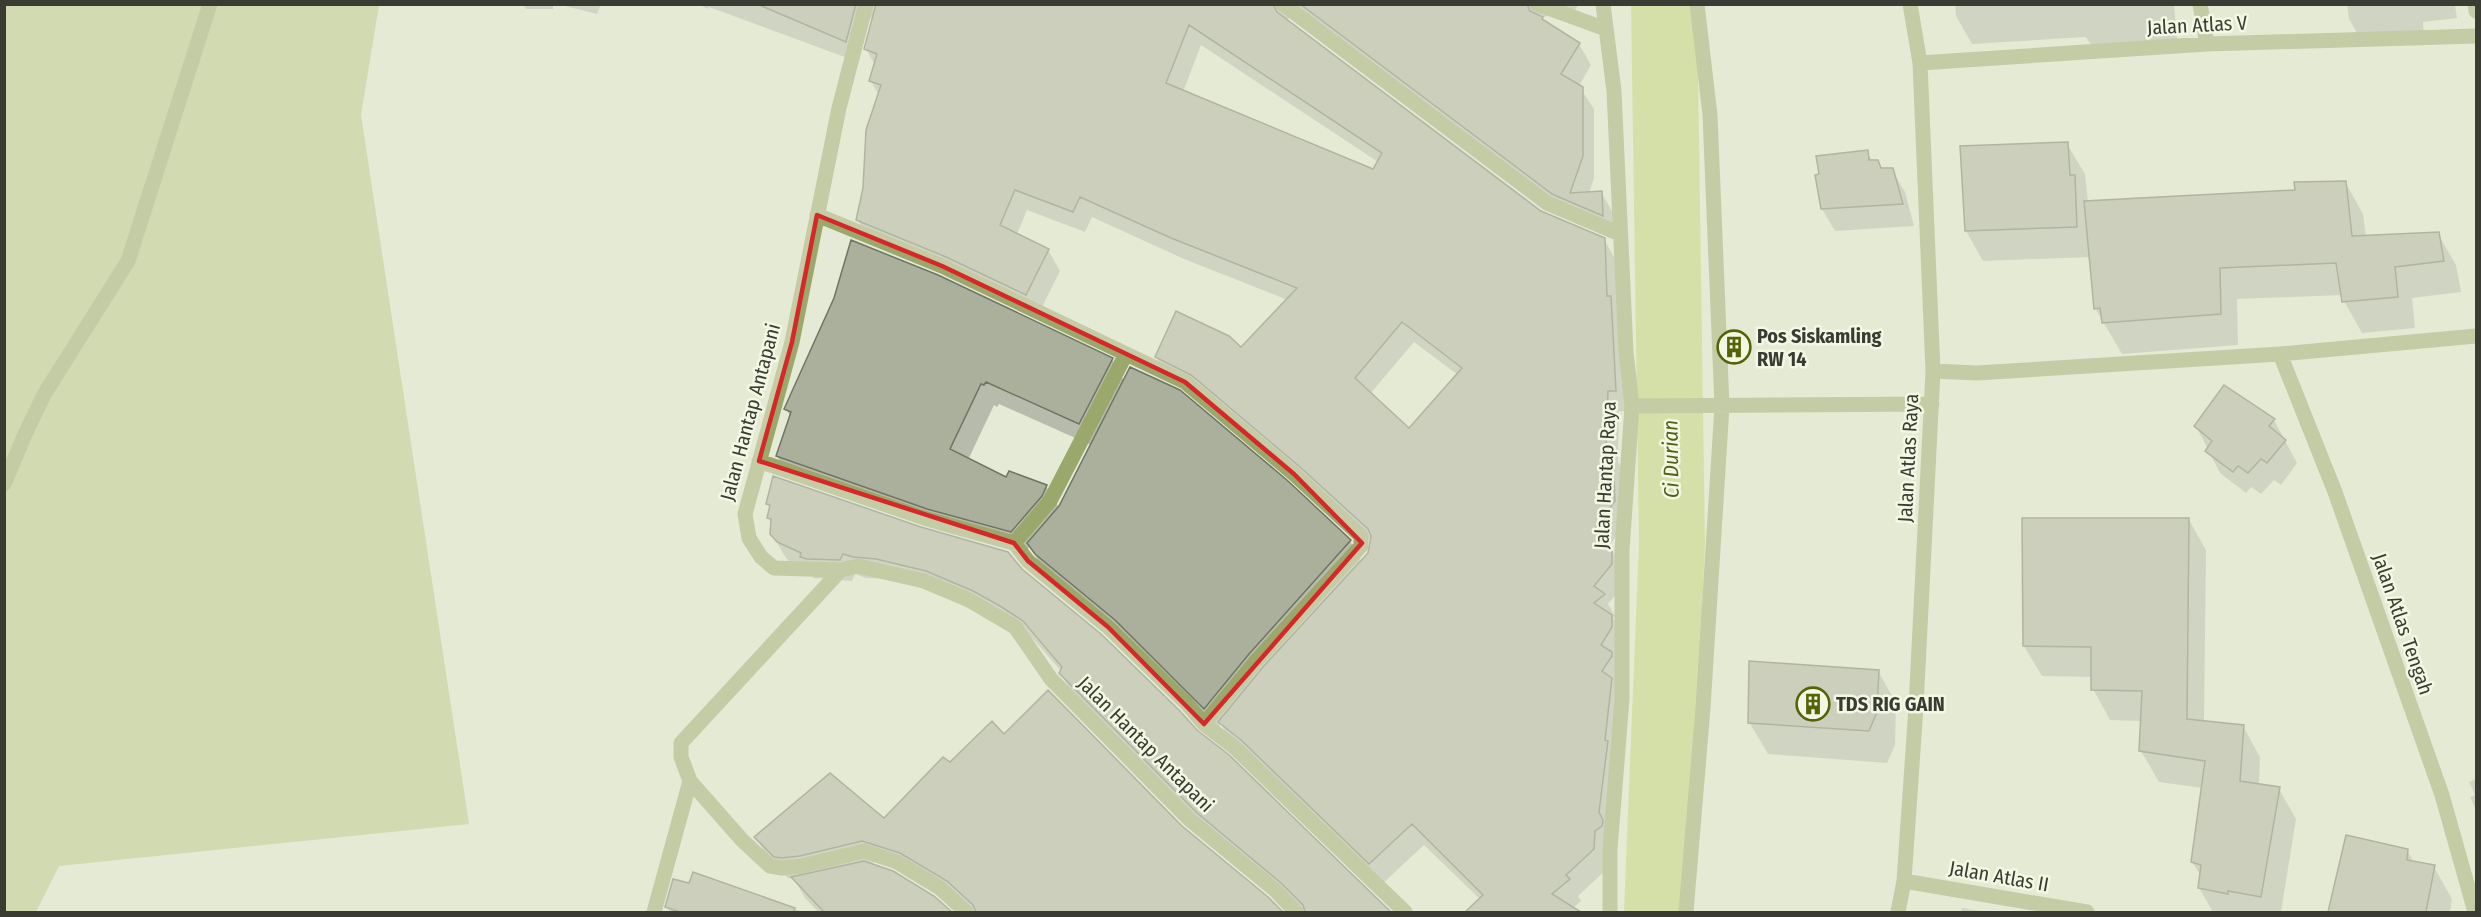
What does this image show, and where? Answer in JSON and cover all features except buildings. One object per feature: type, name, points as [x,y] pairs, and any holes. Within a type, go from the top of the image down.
[{"type":"street","points":[[4,484],[45,393],[128,261],[210,4]]},
{"type":"street","name":"Jalan Hantap Antapani","points":[[866,4],[839,108],[792,342],[745,514],[749,538],[761,556],[774,568],[841,570],[858,566],[924,581],[969,600],[1015,627],[1051,679],[1190,819],[1275,890],[1296,912]]},
{"type":"street","points":[[1283,4],[1547,203],[1620,234]]},
{"type":"street","points":[[1537,4],[1606,29]]},
{"type":"street","name":"Jalan Hantap Raya","points":[[1603,4],[1614,91],[1626,352],[1632,406],[1622,550],[1622,699],[1610,849],[1610,912]]},
{"type":"street","points":[[1686,912],[1703,708],[1722,406],[1710,116],[1697,4]]},
{"type":"street","name":"Jalan Atlas Raya","points":[[1898,912],[1904,881],[1933,371],[1920,63],[1910,4]]},
{"type":"street","points":[[2200,4],[2207,44]]},
{"type":"street","points":[[2475,4],[2476,11]]},
{"type":"street","name":"Jalan Atlas V","points":[[1920,63],[2207,44],[2476,36]]},
{"type":"street","points":[[817,216],[942,266],[1185,382],[1294,474],[1362,538],[1361,546],[1256,661],[1203,724]]},
{"type":"street","points":[[1933,371],[1977,373],[2280,354],[2476,336]]},
{"type":"street","points":[[1014,543],[1050,501],[1126,354]]},
{"type":"street","name":"Jalan Atlas Tengah","points":[[2280,354],[2335,492],[2438,784],[2475,912]]},
{"type":"street","points":[[1632,406],[1932,404]]},
{"type":"street","points":[[759,461],[924,518],[1014,543],[1028,561],[1108,627],[1187,704],[1203,724],[1234,747],[1405,912]]},
{"type":"street","points":[[841,570],[681,743],[681,757],[690,781],[742,840],[770,866],[782,868],[802,866],[864,851],[897,862],[940,888],[966,912]]},
{"type":"street","points":[[654,912],[690,781]]},
{"type":"street","name":"Jalan Atlas II","points":[[1904,881],[2087,912]]},
{"type":"highlighted area","points":[[817,215],[942,266],[1185,382],[1294,474],[1362,543],[1204,724],[1108,627],[1028,561],[1014,543],[759,461],[792,342]]},
{"type":"green space","points":[[5,5],[379,5],[361,115],[469,824],[59,866],[36,912],[5,912]]},
{"type":"waterway","name":"Ci Durian","points":[[1657,912],[1672,543],[1664,4]]},
{"type":"place","name":"Pos Siskamling RW 14","points":[[1734,347]]},
{"type":"place","name":"TDS RIG GAIN","points":[[1813,704]]}]
